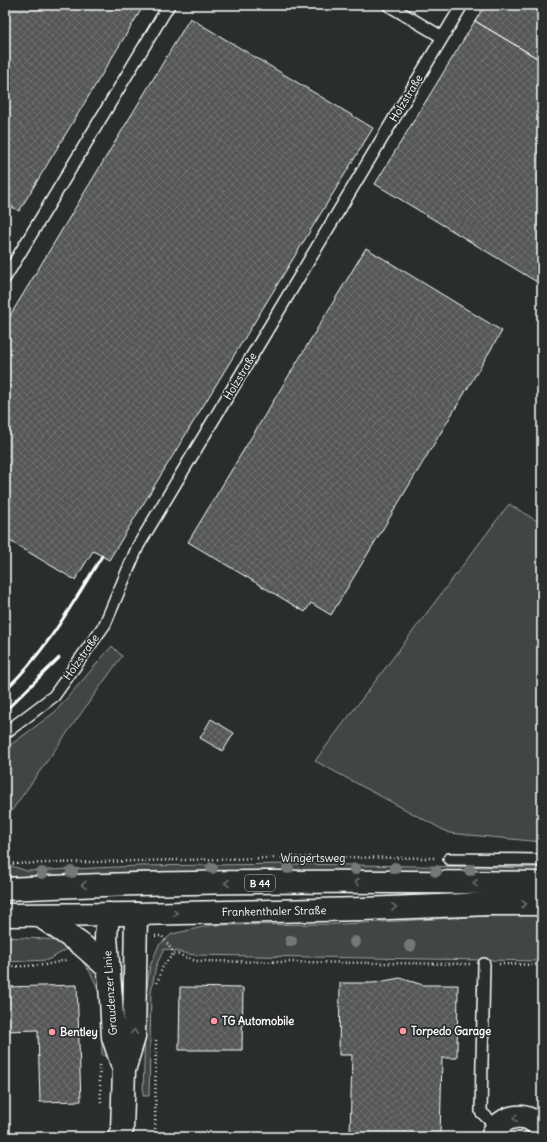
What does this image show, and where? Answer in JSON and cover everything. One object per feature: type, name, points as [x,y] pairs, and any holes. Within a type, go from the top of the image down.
[{"type":"main road","name":"B 44","points":[[5,889],[123,884],[396,882],[542,883]]},
{"type":"main road","points":[[123,884],[136,914]]},
{"type":"main road","points":[[108,914],[123,884]]},
{"type":"main road","name":"Frankenthaler Straße","points":[[5,916],[542,904]]},
{"type":"main road","name":"Graudenzer Linie","points":[[108,914],[106,937],[113,1037],[124,1070]]},
{"type":"main road","name":"Graudenzer Linie","points":[[119,1137],[122,1130],[124,1070],[134,1037],[136,914]]},
{"type":"main road","points":[[40,916],[82,945],[109,969]]},
{"type":"main road","points":[[494,1132],[503,1121],[516,1116],[537,1124],[542,1132]]},
{"type":"lane","points":[[5,278],[169,5]]},
{"type":"lane","points":[[388,5],[442,37]]},
{"type":"lane","name":"Holzstraße","points":[[5,733],[54,696],[105,624],[138,546],[462,5]]},
{"type":"lane","points":[[449,858],[542,860]]},
{"type":"lane","points":[[484,964],[481,1112],[494,1132]]},
{"type":"path","name":"Wingertsweg","points":[[5,864],[313,857],[449,858]]},
{"type":"path","points":[[136,936],[162,936],[174,953],[196,961],[542,965]]},
{"type":"path","points":[[5,968],[45,965],[70,959],[82,945]]},
{"type":"path","points":[[157,990],[157,982],[163,966],[174,953]]},
{"type":"path","points":[[155,1137],[156,1038]]},
{"type":"shaded area","points":[[509,504],[542,524],[542,842],[449,833],[315,761]]},
{"type":"shaded area","points":[[112,646],[122,656],[5,820],[5,749],[55,712]]},
{"type":"shaded area","points":[[5,864],[27,871],[139,866],[291,864],[542,868],[542,875],[265,871],[139,872],[5,877]]},
{"type":"shaded area","points":[[542,914],[542,961],[195,955],[164,949],[156,966],[151,992],[149,1096],[143,1096],[146,993],[150,966],[159,945],[172,934],[212,925],[342,924]]},
{"type":"shaded area","points":[[5,937],[45,939],[56,941],[71,947],[48,960],[5,962]]},
{"type":"shaded area","points":[[82,954],[93,967],[99,979],[106,1001],[108,1023],[108,1057],[102,1055],[101,1000],[96,984],[82,961]]},
{"type":"shaded area","points":[[515,1128],[525,1129],[533,1137],[505,1137],[505,1134]]},
{"type":"building","points":[[5,5],[144,5],[19,211],[5,203]]},
{"type":"building","points":[[485,5],[542,5],[542,61],[475,21]]},
{"type":"building","points":[[190,18],[373,128],[109,560],[93,551],[75,580],[5,538],[5,324]]},
{"type":"building","points":[[475,21],[542,61],[542,285],[375,184]]},
{"type":"building","points":[[366,248],[502,331],[331,615],[311,603],[305,612],[188,542]]},
{"type":"building","points":[[211,719],[234,733],[223,751],[200,738]]},
{"type":"building","points":[[400,978],[423,985],[458,985],[457,1058],[442,1058],[440,1137],[350,1137],[352,1055],[339,1055],[340,983],[373,983]]},
{"type":"building","points":[[77,985],[81,1101],[40,1102],[38,1030],[5,1031],[5,987]]},
{"type":"building","points":[[180,987],[243,988],[242,1050],[179,1050]]},
{"type":"railway","points":[[5,690],[20,675],[46,643],[102,556]]},
{"type":"railway","points":[[5,711],[59,658]]},
{"type":"place","name":"TG Automobile","points":[[214,1021]]},
{"type":"place","name":"Torpedo Garage","points":[[403,1031]]},
{"type":"place","name":"Bentley","points":[[52,1032]]}]
